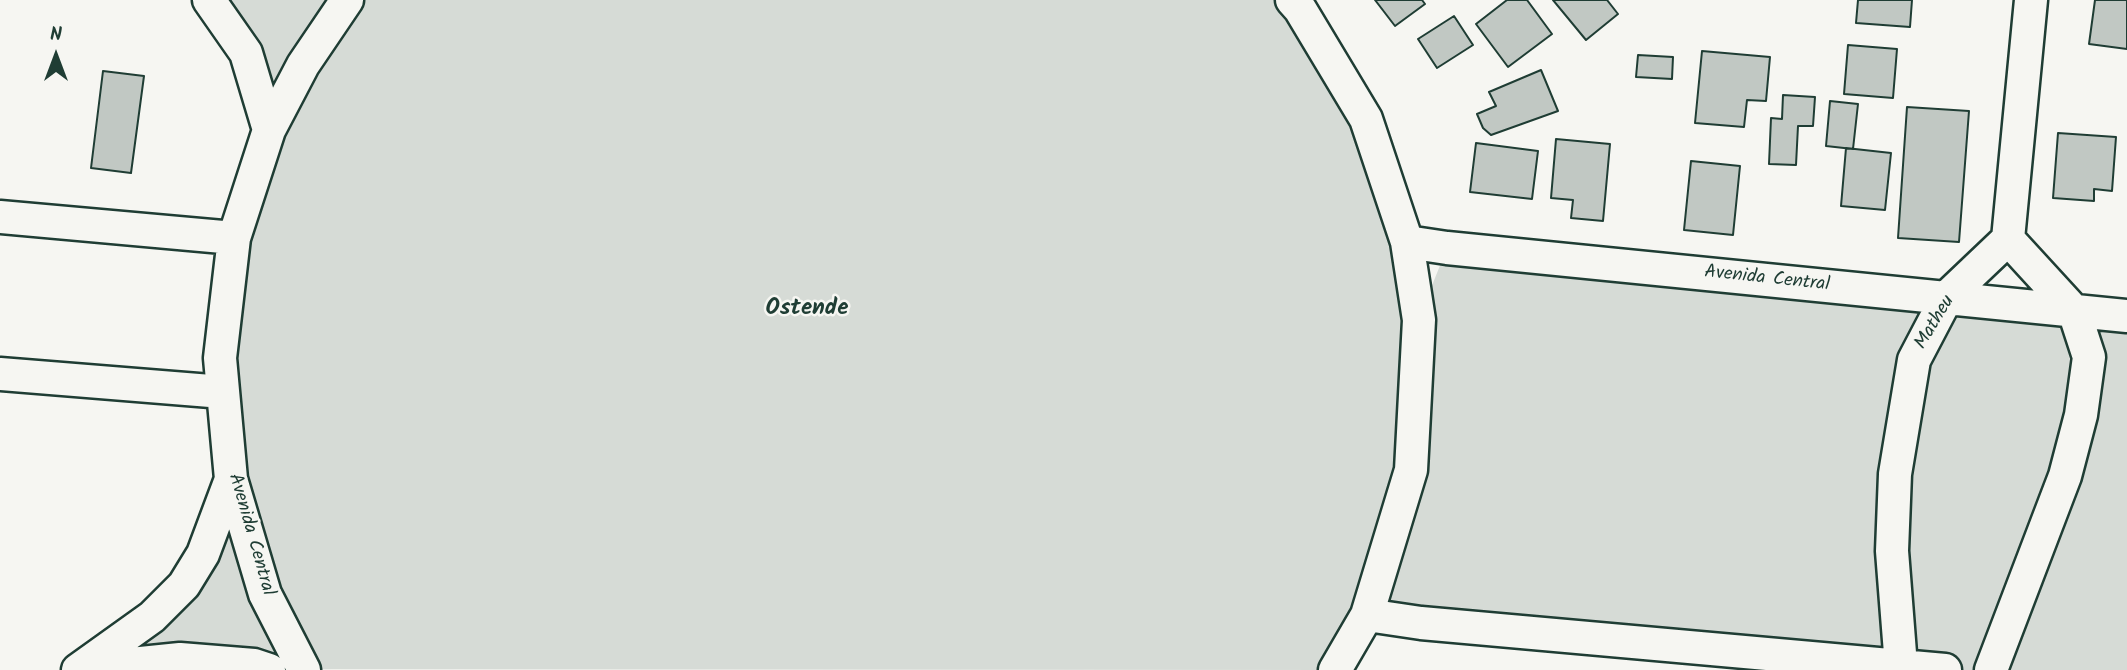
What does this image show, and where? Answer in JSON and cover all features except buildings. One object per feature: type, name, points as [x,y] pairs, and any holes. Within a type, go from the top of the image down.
[{"type":"street","points":[[209,0],[246,53],[270,130]]},
{"type":"street","name":"Avenida Central","points":[[304,670],[265,594],[230,479],[220,358],[234,238],[270,130],[303,65],[347,0]]},
{"type":"street","points":[[1991,670],[2065,475],[2081,415],[2089,357],[2074,311],[2008,239],[2031,0]]},
{"type":"street","points":[[1299,3],[1366,119],[1407,242],[1419,320],[1411,470],[1367,615],[1335,670]]},
{"type":"street","points":[[0,217],[234,238]]},
{"type":"street","name":"Matheu","points":[[1902,668],[1892,551],[1895,474],[1914,360],[1947,298],[2008,239]]},
{"type":"street","name":"Avenida Central","points":[[1407,242],[2127,317]]},
{"type":"street","points":[[0,374],[223,391]]},
{"type":"street","points":[[79,670],[152,617],[184,586],[204,554],[230,479]]},
{"type":"street","points":[[1367,615],[1421,623],[1945,670]]},
{"type":"street","points":[[79,670],[180,659],[254,665],[269,670]]},
{"type":"shaded area","points":[[209,0],[1286,0],[1347,81],[1419,318],[1447,248],[2127,316],[2127,670],[1938,670],[1367,615],[1335,670],[80,669],[152,617],[231,479],[226,302],[269,130]]},
{"type":"district","name":"Ostende","points":[[807,310]]}]
